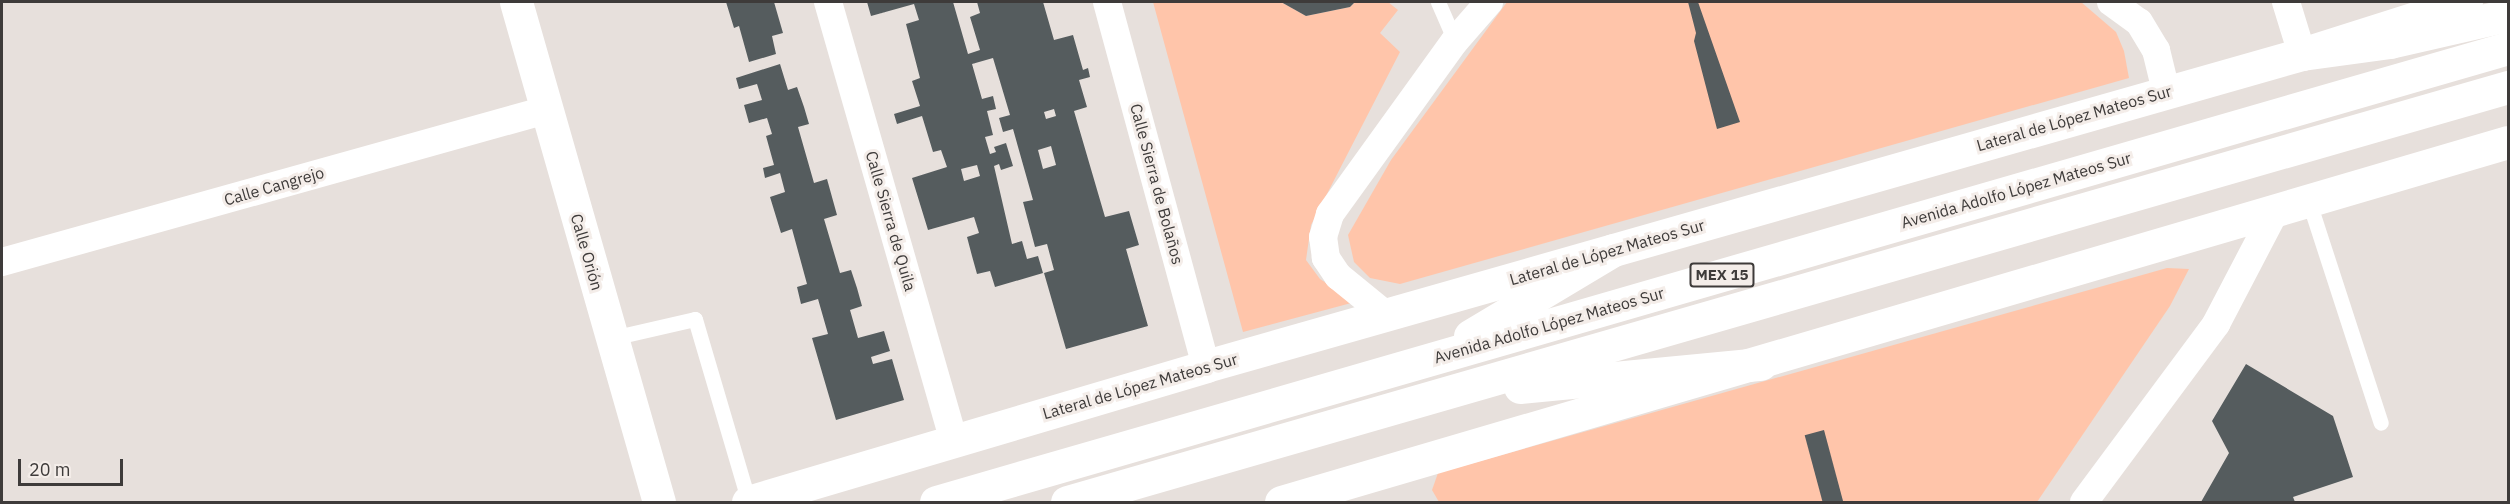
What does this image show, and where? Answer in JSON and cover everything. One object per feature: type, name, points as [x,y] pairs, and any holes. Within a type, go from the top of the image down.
[{"type":"main road","name":"Calle Orión","points":[[516,2],[659,502]]},
{"type":"main road","name":"Lateral de López Mateos Sur","points":[[748,502],[1206,366],[2302,54],[2466,2]]},
{"type":"main road","points":[[2302,54],[2390,42],[2508,15]]},
{"type":"main road","name":"Avenida Adolfo López Mateos Sur","points":[[936,502],[2508,48]]},
{"type":"main road","name":"MEX 15","points":[[1066,502],[2508,87]]},
{"type":"main road","points":[[1301,500],[2508,142]]},
{"type":"main road","points":[[1431,359],[1613,250]]},
{"type":"main road","points":[[1438,395],[1761,364]]},
{"type":"street","name":"Calle Sierra de Quila","points":[[828,2],[954,441]]},
{"type":"street","name":"Calle Sierra de Bolaños","points":[[1107,2],[1206,366]]},
{"type":"street","points":[[1386,315],[1338,276],[1326,258],[1323,237],[1329,214],[1455,41],[1489,2]]},
{"type":"street","points":[[2111,2],[2139,22],[2156,50],[2166,91]]},
{"type":"street","points":[[2286,2],[2302,54]]},
{"type":"street","name":"Calle Cangrejo","points":[[2,262],[546,110]]},
{"type":"street","points":[[2084,502],[2216,324],[2274,213]]},
{"type":"lane","points":[[1438,2],[1455,41]]},
{"type":"lane","points":[[2309,202],[2381,423]]},
{"type":"lane","points":[[612,338],[695,319],[748,502]]},
{"type":"shaded area","points":[[1153,2],[1281,2],[1306,16],[1350,7],[1355,2],[1388,2],[1398,10],[1380,33],[1400,52],[1311,225],[1306,260],[1320,279],[1355,302],[1243,332]]},
{"type":"shaded area","points":[[1507,2],[2081,2],[2116,32],[2124,51],[2129,78],[1400,284],[1370,278],[1354,262],[1348,235],[1391,160]]},
{"type":"shaded area","points":[[2167,268],[2189,269],[2170,306],[2037,502],[1439,502],[1432,490],[1438,473]]},
{"type":"building","points":[[726,2],[774,2],[783,33],[772,36],[776,54],[749,62],[739,26],[734,28]]},
{"type":"building","points":[[867,2],[953,2],[968,54],[980,50],[970,17],[980,13],[977,2],[1043,2],[1054,40],[1073,35],[1083,70],[1088,68],[1090,77],[1079,80],[1087,107],[1074,111],[1105,217],[1129,211],[1139,245],[1126,249],[1148,326],[1066,349],[1044,273],[1054,270],[1047,244],[1035,247],[1023,202],[1033,200],[1013,129],[1003,132],[999,118],[1010,115],[993,58],[972,64],[982,99],[993,96],[996,109],[987,111],[993,135],[985,137],[990,154],[996,152],[994,147],[1006,143],[1013,166],[1001,170],[999,164],[994,166],[1012,244],[1022,241],[1027,259],[1038,256],[1043,273],[995,287],[990,271],[977,274],[967,237],[979,233],[974,217],[928,230],[912,178],[947,167],[941,150],[933,152],[922,116],[897,124],[894,114],[920,106],[912,81],[920,78],[906,24],[919,20],[914,4],[871,16]],"holes":[[[1054,109],[1056,116],[1046,119],[1044,112]],[[1051,146],[1056,165],[1043,169],[1038,150]],[[977,165],[980,176],[964,181],[961,169]]]},
{"type":"building","points":[[1281,2],[1355,2],[1350,7],[1306,16]]},
{"type":"building","points":[[1688,2],[1698,2],[1740,122],[1717,129],[1694,41],[1696,33]]},
{"type":"building","points":[[780,64],[788,90],[797,87],[809,124],[798,127],[814,183],[827,179],[837,215],[824,219],[840,273],[851,270],[857,288],[862,306],[850,310],[858,338],[884,331],[890,351],[871,357],[873,364],[892,359],[904,400],[836,420],[812,338],[828,334],[818,299],[801,304],[797,287],[807,284],[792,229],[781,233],[770,197],[785,192],[780,173],[765,178],[763,168],[774,165],[766,136],[772,134],[767,118],[749,123],[744,105],[762,100],[757,84],[739,89],[736,78]]},
{"type":"building","points":[[2246,364],[2333,416],[2353,477],[2293,497],[2295,502],[2201,502],[2229,453],[2212,421]]},
{"type":"building","points":[[1824,430],[1843,501],[1823,502],[1805,435]]}]
